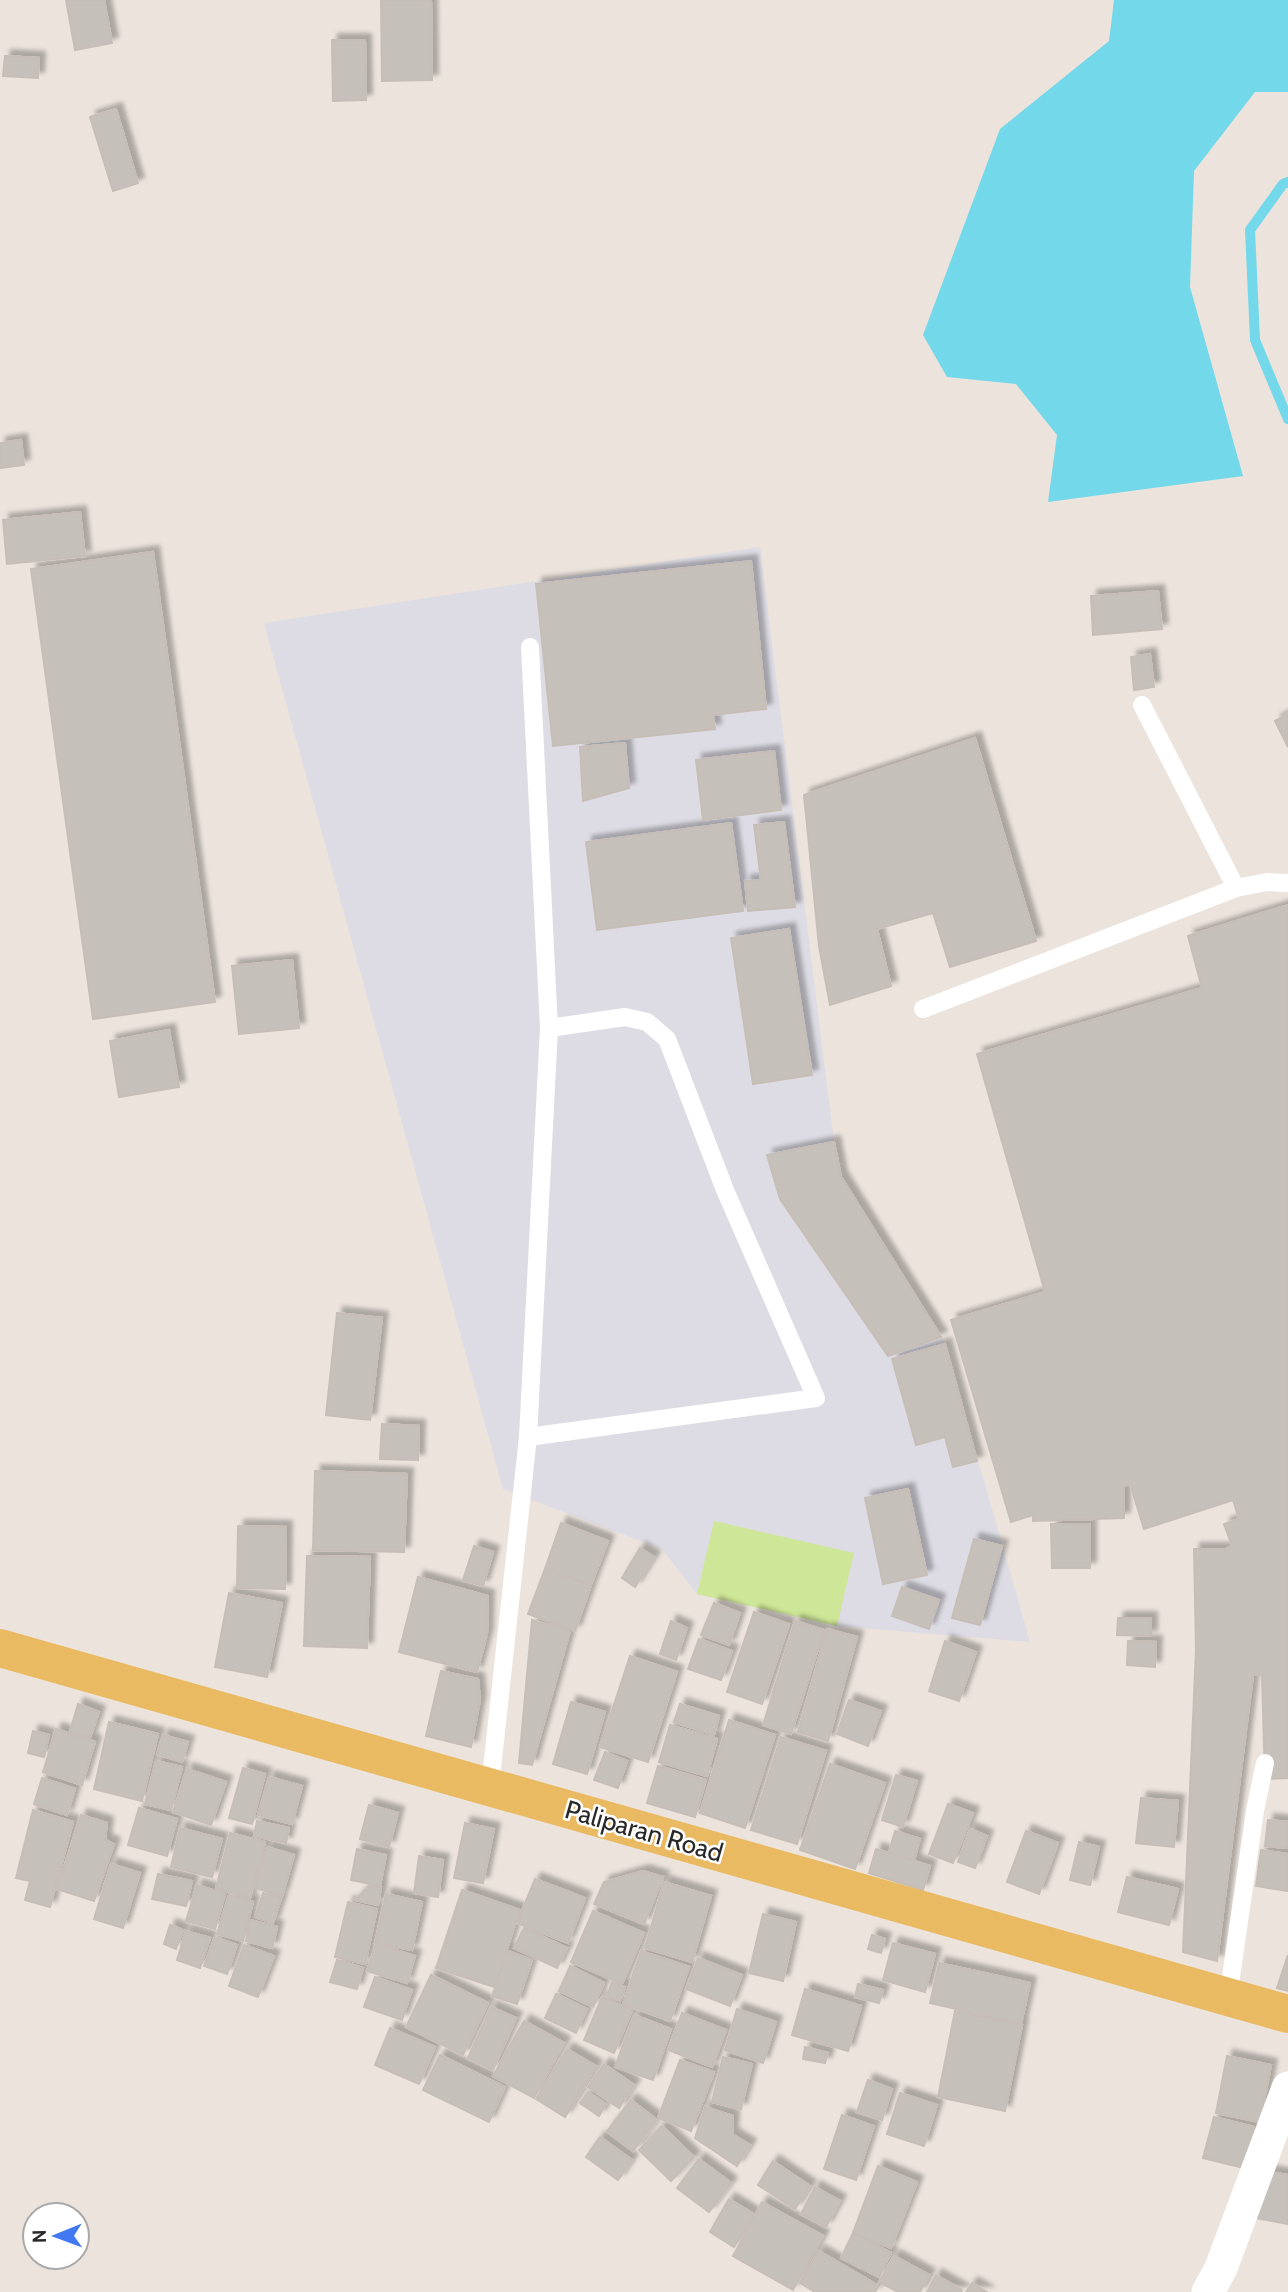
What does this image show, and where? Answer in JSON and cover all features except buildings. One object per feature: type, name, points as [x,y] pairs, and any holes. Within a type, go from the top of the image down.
[{"type":"main road","name":"Paliparan Road","points":[[0,1648],[1288,2014]]},
{"type":"street","points":[[1208,2292],[1221,2268],[1288,2088]]},
{"type":"lane","points":[[490,1787],[528,1437],[550,1028],[530,647]]},
{"type":"lane","points":[[1142,705],[1236,888]]},
{"type":"lane","points":[[923,1009],[1236,888],[1267,882],[1288,883]]},
{"type":"lane","points":[[528,1437],[816,1398],[726,1190],[667,1039],[647,1022],[625,1017],[550,1028]]},
{"type":"lane","points":[[1228,1998],[1255,1811],[1265,1763]]},
{"type":"shaded area","points":[[760,547],[834,1142],[841,1177],[945,1344],[1030,1642],[837,1626],[697,1594],[662,1549],[503,1489],[264,623]]},
{"type":"green space","points":[[714,1521],[854,1553],[837,1626],[697,1594]]},
{"type":"water","points":[[1114,0],[1288,0],[1288,92],[1255,92],[1194,171],[1190,287],[1243,476],[1048,502],[1057,435],[1016,384],[947,377],[923,335],[1000,129],[1109,41]]},
{"type":"waterway","points":[[1288,182],[1283,184],[1250,230],[1255,340],[1288,419]]}]
